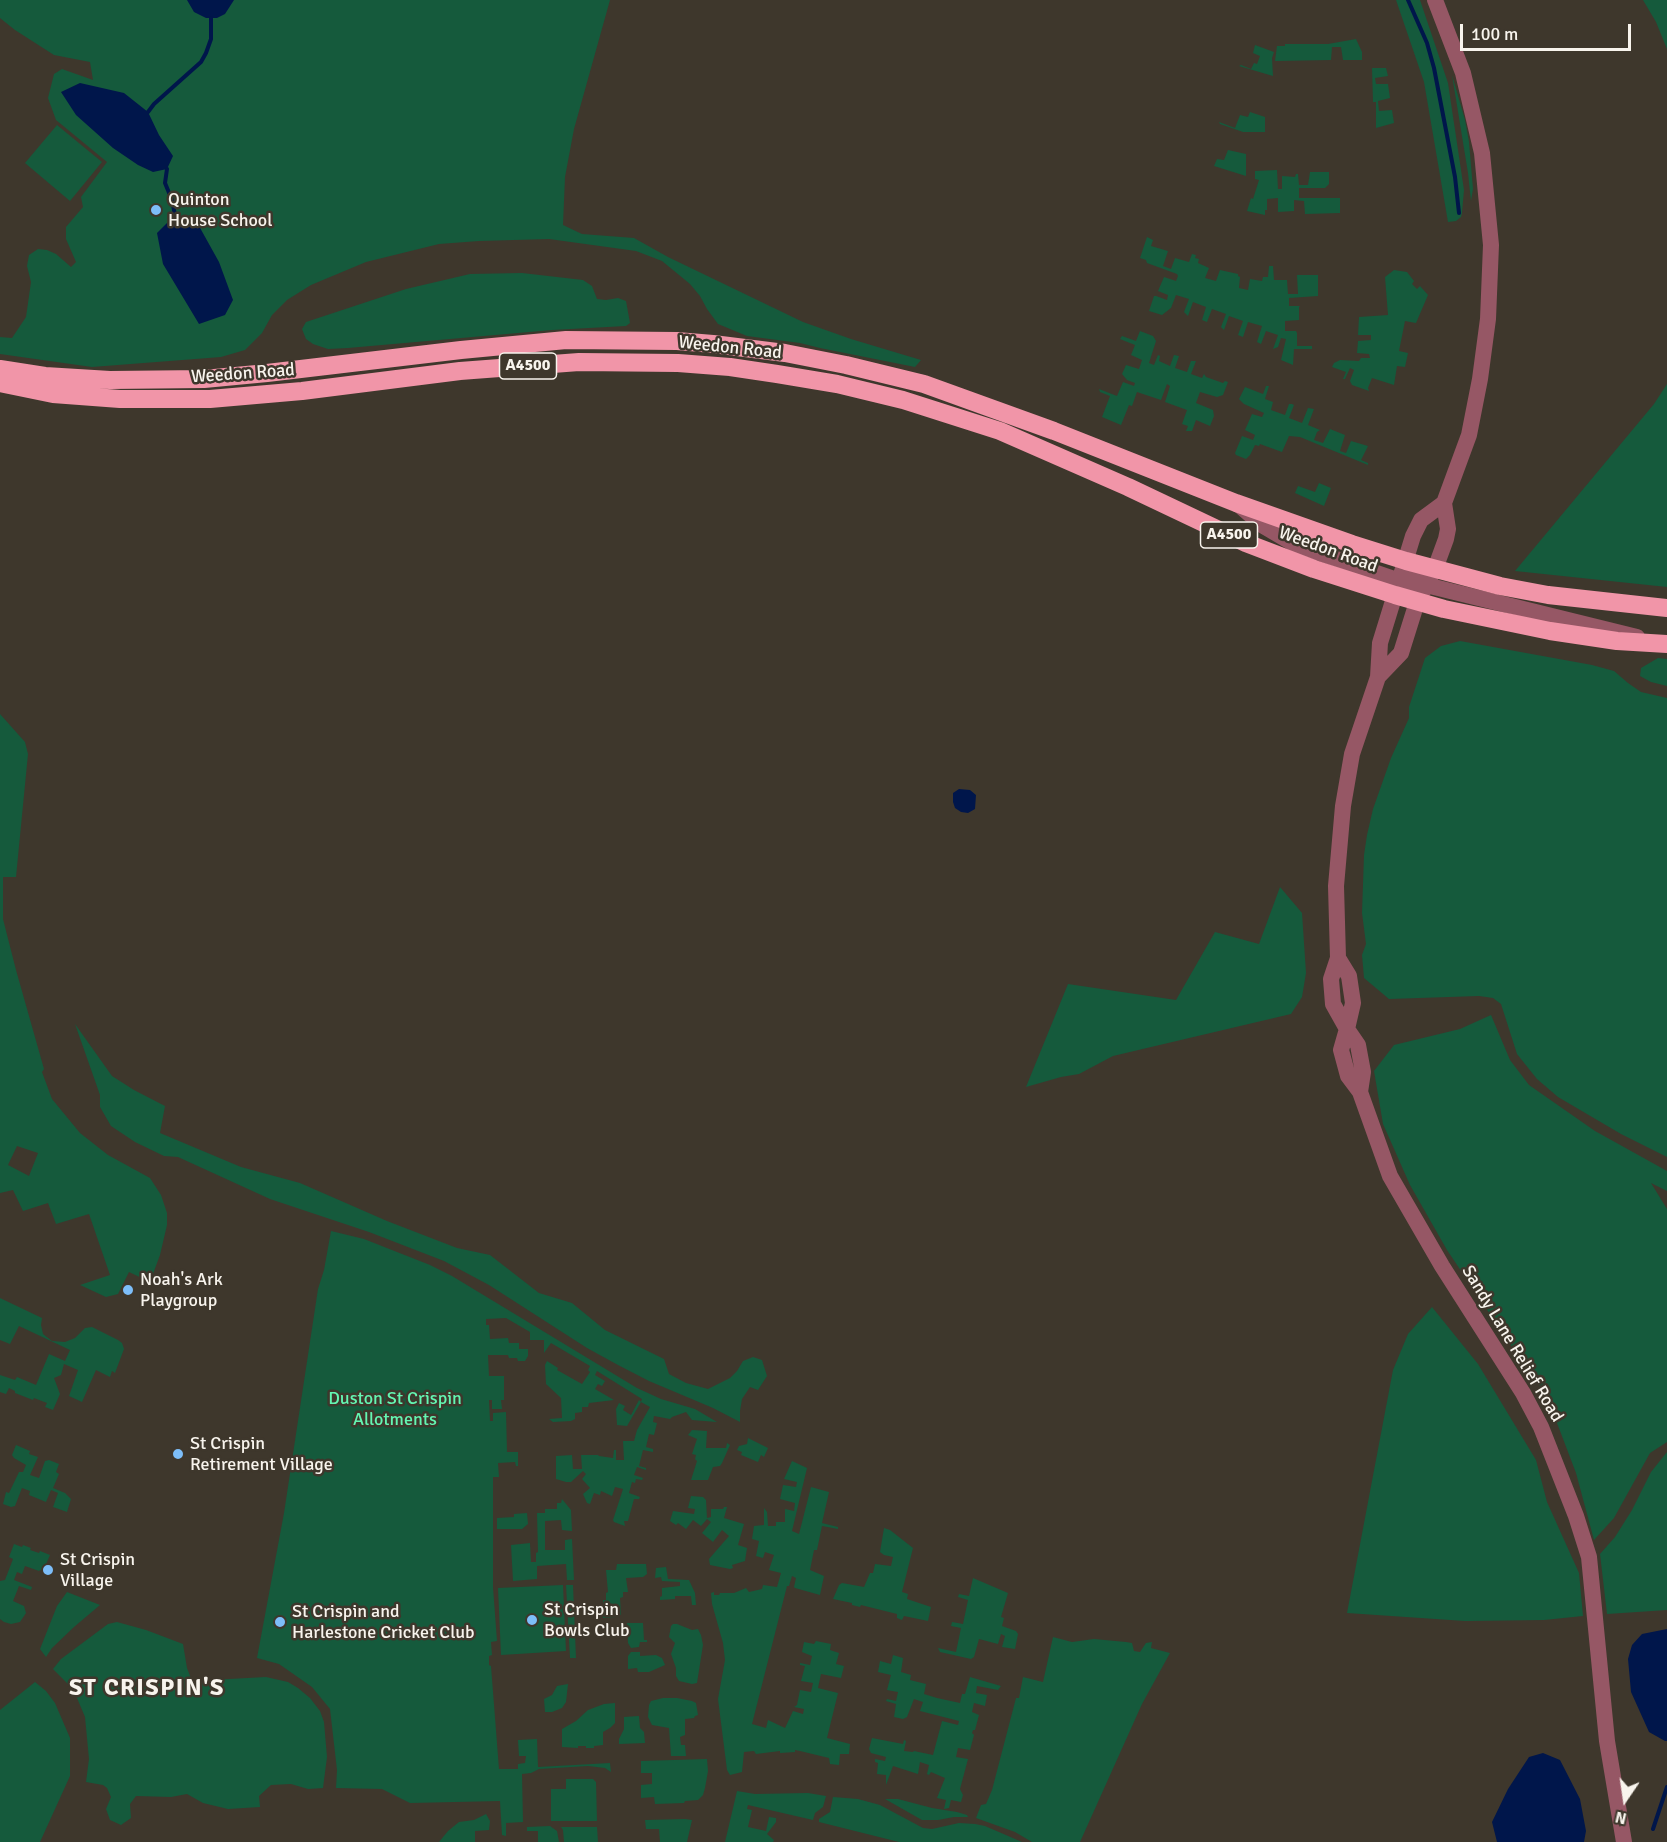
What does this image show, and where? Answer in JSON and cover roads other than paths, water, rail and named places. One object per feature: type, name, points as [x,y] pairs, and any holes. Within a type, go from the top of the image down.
[{"type":"highway","name":"Weedon Road","points":[[0,369],[45,376],[110,380],[204,379],[566,340],[677,341],[785,353],[924,384],[1054,431],[1236,503],[1406,561],[1500,586],[1548,595],[1667,608]]},
{"type":"highway","name":"Weedon Road","points":[[0,383],[53,394],[120,399],[210,399],[302,391],[460,371],[579,362],[678,363],[777,374],[837,384],[903,400],[1000,431],[1128,487],[1246,543],[1314,569],[1397,588],[1417,602],[1550,631],[1617,641],[1664,643]]},
{"type":"street","points":[[1435,0],[1463,73],[1482,153],[1491,245],[1488,319],[1480,379],[1469,435],[1444,503]]},
{"type":"street","name":"Weedon Road","points":[[1236,503],[1262,525],[1296,545],[1397,588]]},
{"type":"street","name":"Sandy Lane Relief Road","points":[[1378,677],[1401,652],[1417,602],[1435,569],[1448,529],[1444,503],[1421,520],[1413,536],[1380,643],[1378,677],[1352,754],[1343,806],[1336,886],[1338,958],[1349,976],[1353,1003],[1347,1029],[1358,1045],[1364,1072],[1360,1092],[1390,1176],[1442,1266],[1523,1393],[1541,1427],[1576,1516],[1588,1557],[1607,1741],[1624,1842]]},
{"type":"street","name":"Weedon Road","points":[[1406,561],[1419,580],[1426,585],[1664,643]]},
{"type":"waterway","points":[[1408,0],[1427,43],[1434,68],[1455,177],[1459,213]]},
{"type":"waterway","points":[[148,112],[201,62],[211,39],[211,18]]},
{"type":"waterway","points":[[167,169],[165,183],[175,215]]},
{"type":"waterway","points":[[1653,1829],[1667,1787]]},
{"type":"place","name":"Quinton House School","points":[[156,210]]},
{"type":"place","name":"Noah's Ark Playgroup","points":[[128,1290]]},
{"type":"place","name":"St Crispin Retirement Village","points":[[178,1454]]},
{"type":"place","name":"St Crispin Village","points":[[48,1570]]},
{"type":"place","name":"St Crispin Bowls Club","points":[[532,1620]]},
{"type":"place","name":"St Crispin and Harlestone Cricket Club","points":[[280,1622]]},
{"type":"district","name":"ST CRISPIN'S","points":[[147,1689]]},
{"type":"park label","name":"Duston St Crispin Allotments","points":[[395,1409]]}]
